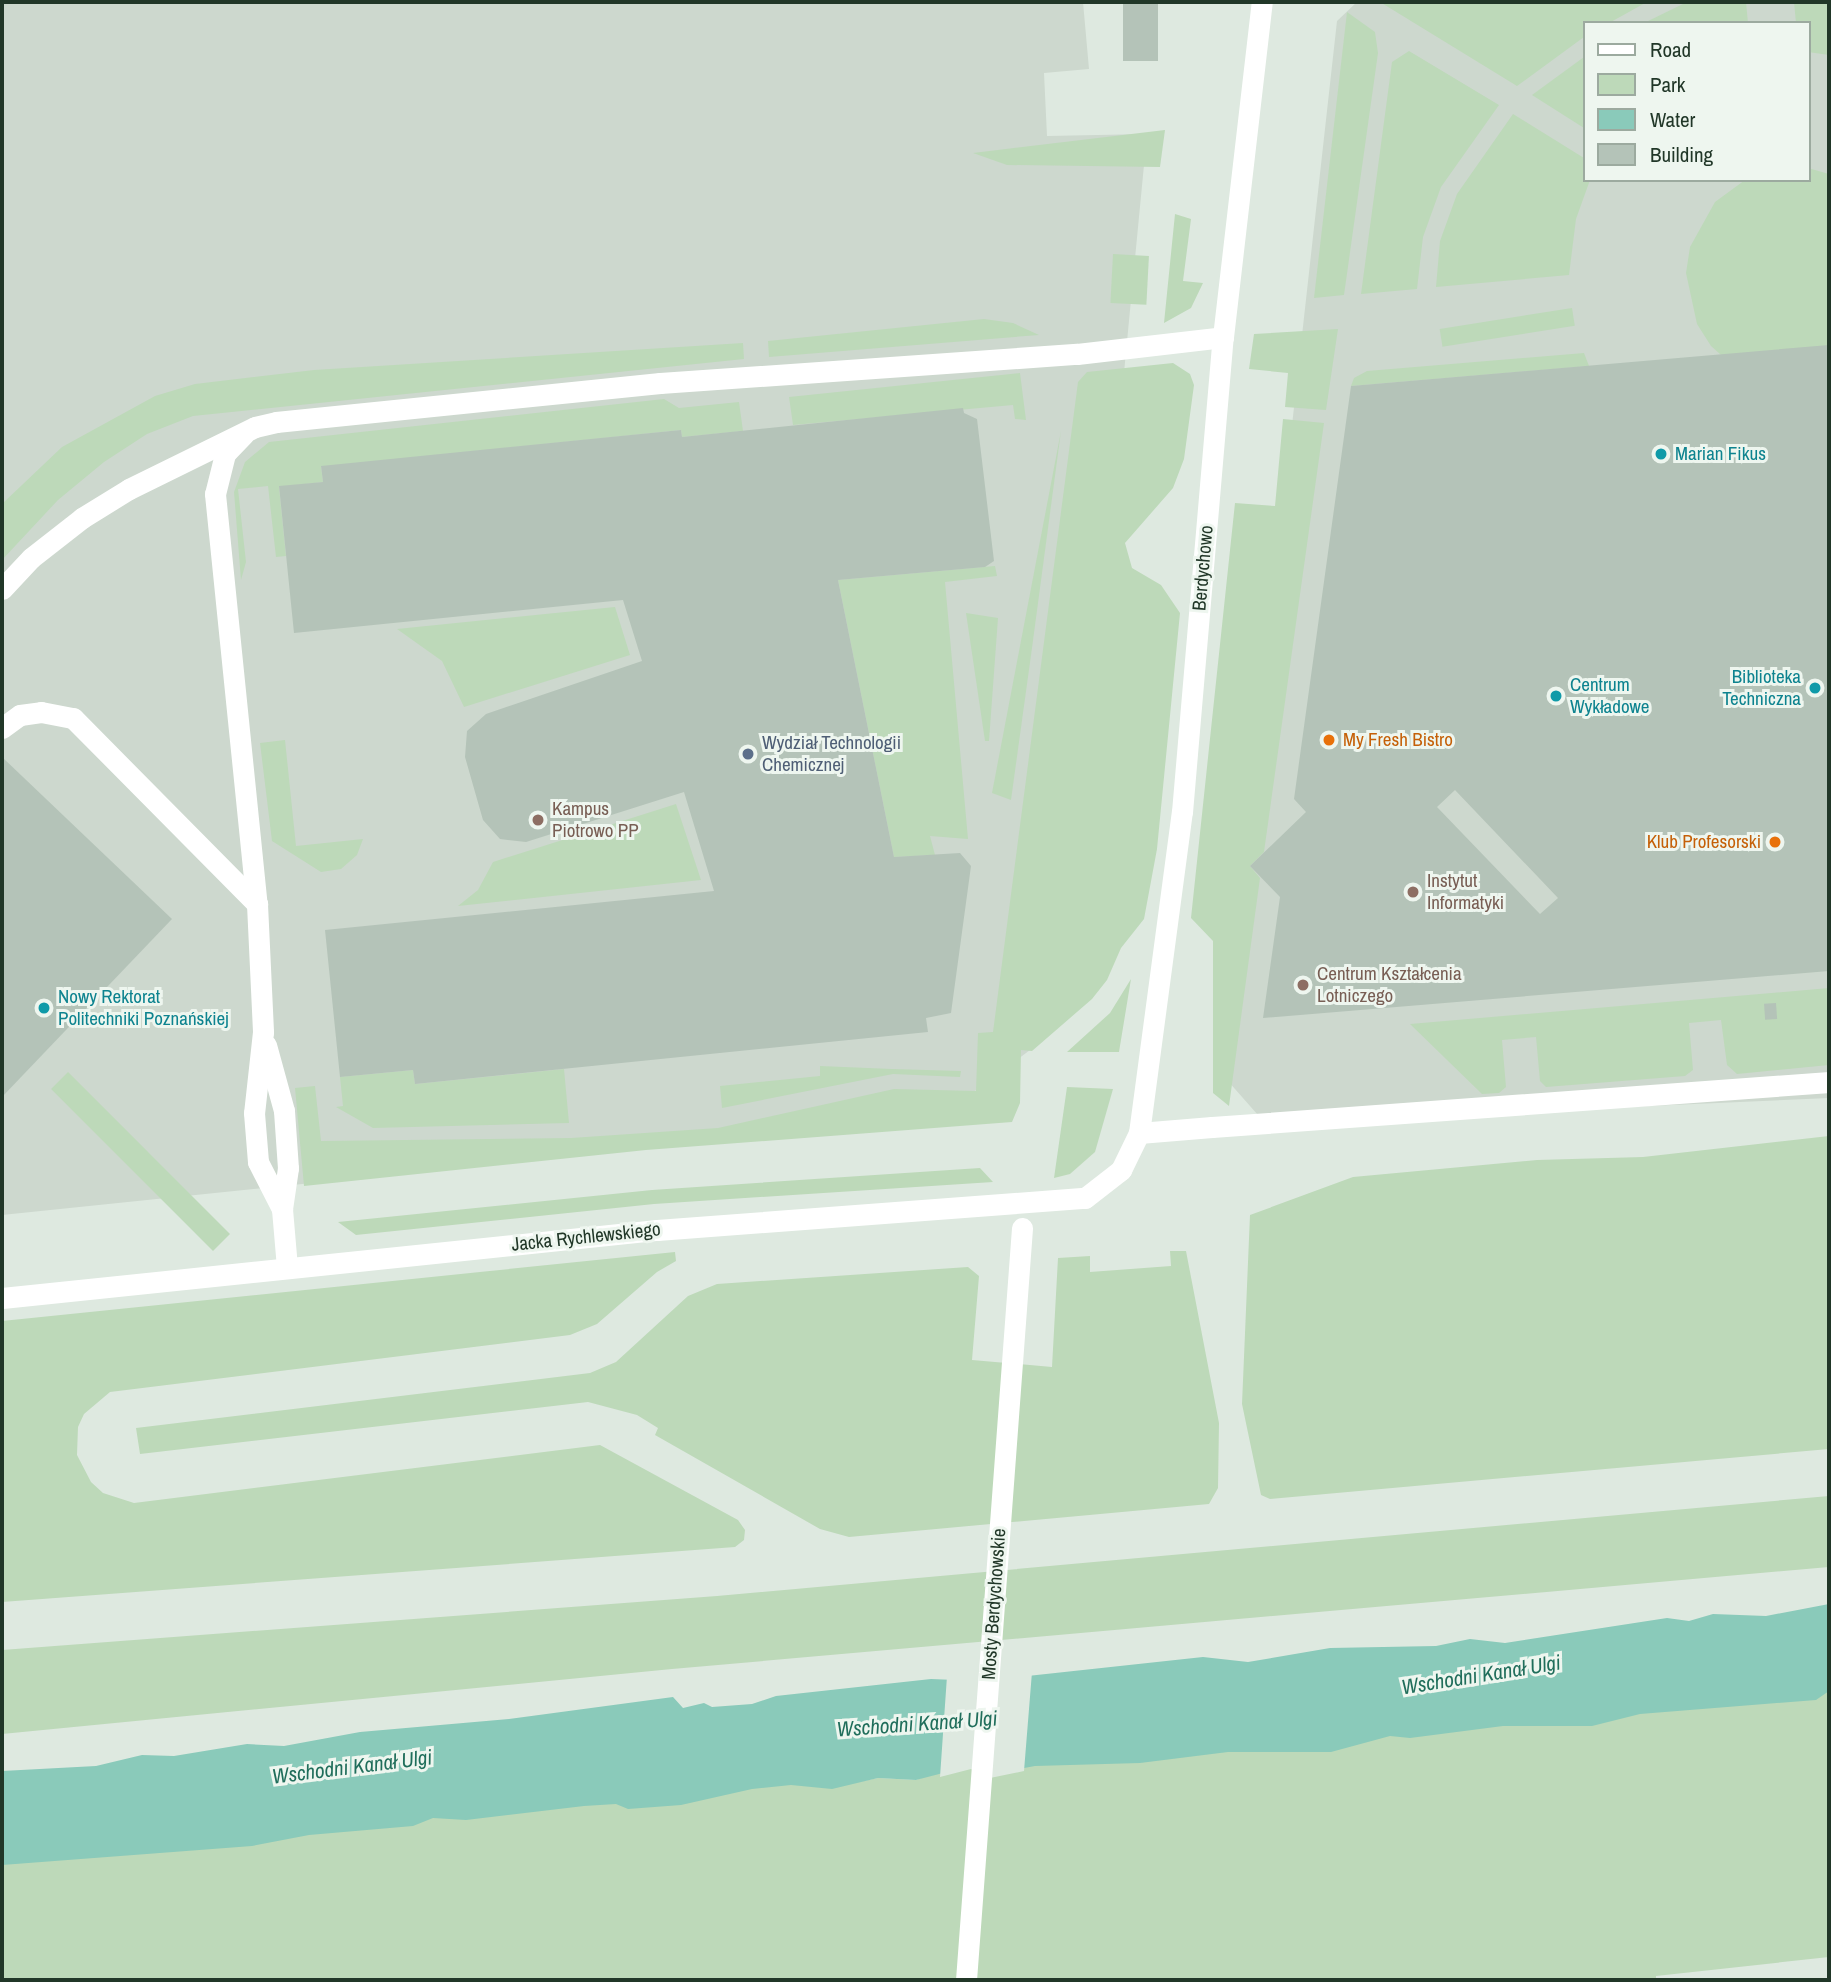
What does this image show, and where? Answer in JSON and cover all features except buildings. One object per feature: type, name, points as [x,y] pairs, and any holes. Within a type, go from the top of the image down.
[{"type":"street","name":"Berdychowo","points":[[1139,1133],[1182,812],[1223,337],[1262,2]]},
{"type":"street","points":[[2,589],[31,558],[82,518],[181,461],[255,427],[660,383],[1077,354],[1223,337]]},
{"type":"street","points":[[255,427],[225,454],[215,494],[257,904],[263,1032],[254,1113],[258,1162],[282,1209]]},
{"type":"street","points":[[2,728],[20,715],[41,712],[73,718],[257,904]]},
{"type":"street","points":[[263,1032],[284,1111],[288,1168],[282,1209],[287,1267]]},
{"type":"street","points":[[1139,1133],[1829,1082]]},
{"type":"street","name":"Jacka Rychlewskiego","points":[[2,1298],[657,1230],[1085,1198],[1121,1170],[1139,1133]]},
{"type":"street","name":"Mosty Berdychowskie","points":[[967,1980],[1022,1228]]},
{"type":"shaded area","name":"Kampus Piotrowo PP","points":[[2,2],[1083,2],[1089,69],[1044,73],[1047,136],[1147,134],[1102,601],[1046,1038],[939,1118],[2,1215]]},
{"type":"shaded area","points":[[1357,2],[1829,2],[1829,1098],[1265,1123],[1220,1072],[1337,21]]},
{"type":"green space","points":[[1380,2],[1647,2],[1613,21],[1582,21],[1582,38],[1517,86]]},
{"type":"green space","points":[[1687,2],[1746,2],[1748,21],[1648,21]]},
{"type":"green space","points":[[1794,2],[1829,2],[1829,55],[1810,52],[1810,21],[1796,21]]},
{"type":"green space","points":[[1347,12],[1375,32],[1378,53],[1344,295],[1314,298]]},
{"type":"green space","points":[[1409,51],[1499,105],[1441,187],[1423,237],[1417,289],[1361,294],[1392,62]]},
{"type":"green space","points":[[1582,58],[1582,127],[1532,95]]},
{"type":"green space","points":[[1513,114],[1582,157],[1582,182],[1589,182],[1576,219],[1569,275],[1436,287],[1440,241],[1457,194]]},
{"type":"green space","points":[[1165,130],[1160,167],[1007,165],[973,153]]},
{"type":"green space","points":[[1810,169],[1829,174],[1829,378],[1804,384],[1730,363],[1711,346],[1697,324],[1686,273],[1690,247],[1715,202],[1742,182],[1810,182]]},
{"type":"green space","points":[[1175,214],[1191,219],[1183,281],[1203,283],[1191,308],[1164,323]]},
{"type":"green space","points":[[1113,254],[1149,256],[1146,305],[1110,303]]},
{"type":"green space","points":[[1572,308],[1575,326],[1442,347],[1440,329]]},
{"type":"green space","points":[[984,319],[1013,323],[1039,335],[769,357],[768,341]]},
{"type":"green space","points":[[1338,329],[1326,410],[1285,407],[1288,373],[1249,369],[1254,334]]},
{"type":"green space","points":[[743,343],[744,359],[193,416],[147,434],[104,462],[58,500],[2,560],[2,504],[62,447],[155,396],[195,384],[314,370]]},
{"type":"green space","points":[[1584,353],[1589,366],[1351,386],[1354,378],[1367,371]]},
{"type":"green space","points":[[1173,363],[1190,374],[1194,385],[1184,459],[1173,488],[1125,543],[1132,568],[1161,585],[1180,613],[1157,849],[1144,919],[1121,948],[1107,980],[1092,999],[1032,1051],[1021,1050],[1020,1103],[1012,1122],[646,1150],[304,1186],[295,1088],[315,1086],[321,1141],[571,1138],[718,1128],[894,1089],[976,1091],[978,1033],[993,1032],[1078,382],[1087,372]]},
{"type":"green space","points":[[1020,373],[1026,420],[1015,419],[1013,405],[793,425],[789,397]]},
{"type":"green space","points":[[664,399],[679,408],[739,402],[743,431],[682,437],[681,430],[321,467],[323,482],[279,487],[286,556],[276,557],[268,486],[238,489],[246,562],[241,580],[234,492],[245,462],[269,442]]},
{"type":"green space","points":[[1283,419],[1324,423],[1264,852],[1250,866],[1260,878],[1229,1106],[1213,1093],[1213,941],[1191,918],[1235,503],[1275,506]]},
{"type":"green space","points":[[1061,431],[1032,648],[1011,800],[992,793]]},
{"type":"green space","points":[[995,566],[997,576],[945,582],[968,839],[930,836],[935,855],[894,857],[838,580]]},
{"type":"green space","points":[[615,607],[630,655],[464,707],[442,661],[397,629]]},
{"type":"green space","points":[[966,613],[998,618],[989,741],[985,741]]},
{"type":"green space","points":[[285,740],[296,846],[363,839],[357,855],[341,869],[321,872],[272,841],[260,743]]},
{"type":"green space","points":[[676,804],[701,880],[458,906],[478,890],[493,862]]},
{"type":"green space","points":[[1131,979],[1119,1052],[1067,1052],[1110,1013]]},
{"type":"green space","points":[[1829,988],[1829,1065],[1737,1074],[1727,1065],[1721,1020],[1689,1023],[1693,1070],[1685,1076],[1546,1087],[1540,1081],[1536,1037],[1502,1040],[1506,1087],[1499,1093],[1482,1094],[1410,1024]]},
{"type":"green space","points":[[820,1066],[961,1071],[960,1077],[893,1074],[722,1108],[720,1086],[820,1076]]},
{"type":"green space","points":[[564,1069],[569,1123],[373,1128],[336,1107],[343,1106],[340,1077],[413,1070],[415,1084]]},
{"type":"green space","points":[[68,1072],[230,1234],[213,1251],[51,1089]]},
{"type":"green space","points":[[1067,1087],[1113,1089],[1095,1152],[1070,1174],[1054,1178]]},
{"type":"green space","points":[[1829,1136],[1829,1449],[1270,1499],[1261,1495],[1242,1404],[1250,1215],[1353,1177],[1537,1160],[1643,1157]]},
{"type":"green space","points":[[980,1168],[993,1182],[654,1204],[356,1235],[338,1222],[652,1190]]},
{"type":"green space","points":[[1170,1251],[1186,1251],[1219,1423],[1218,1488],[1209,1504],[849,1537],[820,1529],[655,1435],[658,1428],[637,1415],[588,1402],[140,1454],[136,1428],[590,1373],[616,1362],[688,1296],[717,1284],[968,1267],[979,1276],[972,1360],[1052,1367],[1058,1258],[1090,1256],[1090,1272],[1171,1266]]},
{"type":"green space","points":[[675,1252],[676,1261],[657,1272],[597,1324],[570,1335],[110,1392],[84,1414],[78,1427],[77,1455],[91,1482],[103,1493],[134,1503],[600,1445],[738,1520],[745,1530],[744,1540],[735,1547],[2,1602],[2,1321]]},
{"type":"green space","points":[[1829,1496],[1829,1567],[672,1669],[2,1734],[2,1650],[717,1596]]},
{"type":"green space","points":[[1829,1681],[1829,1957],[1656,1976],[1656,1980],[2,1980],[2,1832],[741,1776],[838,1786],[878,1778],[916,1780],[1022,1740]]},
{"type":"water","name":"Wschodni Kanał Ulgi","points":[[1829,1604],[1829,1691],[1816,1700],[1640,1714],[1592,1726],[1503,1726],[1410,1738],[1390,1736],[1331,1752],[1228,1752],[1140,1763],[1035,1766],[990,1774],[970,1766],[916,1780],[878,1778],[832,1789],[791,1785],[752,1789],[681,1805],[628,1809],[616,1804],[466,1820],[433,1818],[413,1826],[309,1835],[252,1846],[2,1865],[2,1771],[96,1766],[142,1755],[174,1756],[247,1744],[284,1746],[360,1732],[509,1719],[673,1697],[683,1708],[704,1703],[712,1707],[752,1704],[776,1696],[931,1679],[980,1681],[1203,1657],[1248,1662],[1330,1648],[1436,1646],[1470,1639],[1505,1643],[1667,1618],[1689,1621],[1713,1614],[1766,1616]]},
{"type":"pier","points":[[1032,1672],[1024,1771],[990,1778],[971,1769],[940,1777],[947,1676]]},
{"type":"place","name":"Marian Fikus","points":[[1661,454]]},
{"type":"place","name":"Biblioteka Techniczna","points":[[1815,688]]},
{"type":"place","name":"Centrum Wykładowe","points":[[1556,696]]},
{"type":"place","name":"My Fresh Bistro","points":[[1329,740]]},
{"type":"place","name":"Wydział Technologii Chemicznej","points":[[748,754]]},
{"type":"place","name":"Kampus Piotrowo PP","points":[[538,820]]},
{"type":"place","name":"Klub Profesorski","points":[[1775,842]]},
{"type":"place","name":"Instytut Informatyki","points":[[1413,892]]},
{"type":"place","name":"Centrum Kształcenia Lotniczego","points":[[1303,985]]},
{"type":"place","name":"Nowy Rektorat Politechniki Poznańskiej","points":[[44,1008]]}]
